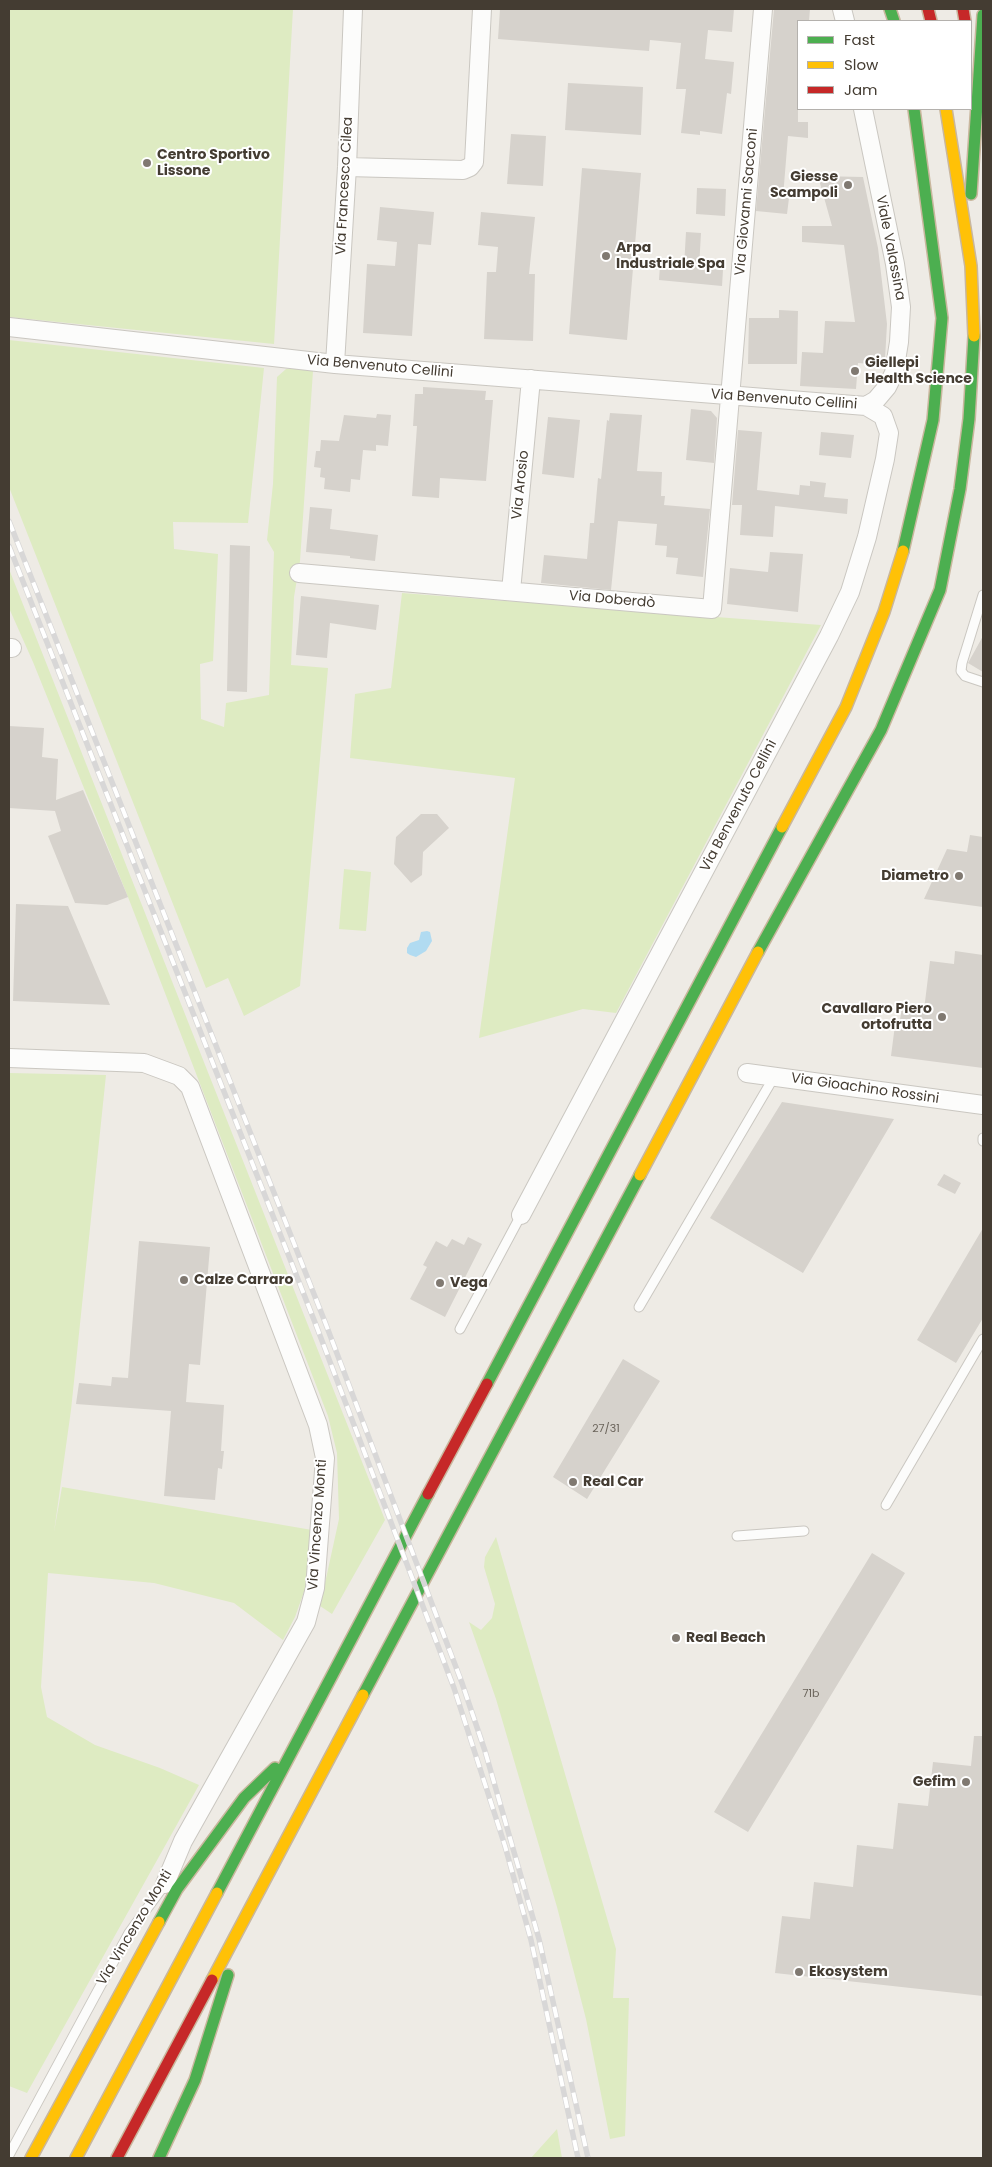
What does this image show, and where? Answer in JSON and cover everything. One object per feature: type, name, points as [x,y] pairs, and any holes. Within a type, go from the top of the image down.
[{"type":"highway","points":[[968,248],[976,99],[983,15]]},
{"type":"highway","points":[[972,69],[976,99]]},
{"type":"highway","points":[[76,2158],[846,707],[884,612],[905,543],[934,420],[941,326],[939,289],[914,110]]},
{"type":"highway","points":[[117,2158],[794,885],[881,730],[940,590],[960,489],[969,419],[974,334],[968,248],[946,110]]},
{"type":"highway","points":[[30,2158],[171,1887],[244,1798],[292,1752]]},
{"type":"highway","points":[[159,2158],[196,2080],[247,1914]]},
{"type":"street","name":"Via Francesco Cilea","points":[[335,364],[347,168],[354,9]]},
{"type":"street","points":[[347,168],[463,170],[474,162],[482,9]]},
{"type":"street","name":"Via Giovanni Sacconi","points":[[730,396],[763,9]]},
{"type":"street","name":"Viale Valassina","points":[[863,110],[895,264],[901,307],[899,342],[894,373],[887,387],[876,400],[866,406]]},
{"type":"street","name":"Via Benvenuto Cellini","points":[[9,327],[335,364],[866,406],[883,416],[889,433],[867,537],[850,592],[829,636],[522,1215]]},
{"type":"street","name":"Via Arosio","points":[[511,591],[532,379]]},
{"type":"street","name":"Via Doberdò","points":[[300,573],[712,609],[730,396]]},
{"type":"street","name":"Via Vincenzo Monti","points":[[9,1058],[144,1064],[179,1076],[190,1088],[318,1425],[325,1458],[315,1588],[306,1622],[183,1840],[171,1887]]},
{"type":"street","name":"Via Gioachino Rossini","points":[[747,1073],[983,1104]]},
{"type":"lane","points":[[983,595],[961,671],[965,676],[983,682]]},
{"type":"lane","points":[[639,1307],[774,1077]]},
{"type":"lane","points":[[460,1329],[522,1215]]},
{"type":"lane","points":[[886,1505],[983,1339]]},
{"type":"lane","points":[[737,1536],[804,1531]]},
{"type":"lane","name":"Via Vincenzo Monti","points":[[9,2155],[129,1933],[171,1887]]},
{"type":"green space","name":"Centro Sportivo Lissone","points":[[9,9],[293,9],[274,344],[9,317]]},
{"type":"green space","points":[[9,340],[264,368],[248,523],[173,522],[174,549],[218,554],[213,661],[200,664],[201,719],[224,727],[226,703],[269,695],[274,552],[267,540],[273,484],[277,377],[286,369],[308,368],[313,371],[300,561],[294,597],[291,665],[328,668],[300,986],[244,1016],[228,978],[206,988],[9,487]]},
{"type":"green space","points":[[9,569],[385,1520],[332,1614],[320,1606],[339,1519],[337,1453],[328,1416],[128,897],[33,662],[9,608]]},
{"type":"green space","points":[[402,593],[821,625],[616,1013],[583,1009],[479,1038],[515,778],[350,758],[355,694],[391,688]]},
{"type":"green space","points":[[344,869],[371,872],[366,931],[339,929]]},
{"type":"green space","points":[[9,1073],[106,1075],[71,1410],[54,1532],[62,1487],[312,1530],[305,1589],[295,1617],[283,1640],[234,1603],[154,1583],[48,1573],[41,1687],[47,1717],[95,1745],[160,1768],[199,1785],[27,2093],[9,2086]]},
{"type":"green space","points":[[496,1537],[616,1949],[613,1998],[629,1998],[625,2136],[610,2139],[586,2019],[557,1907],[496,1699],[469,1622],[481,1630],[492,1618],[495,1604],[484,1567],[485,1557]]},
{"type":"green space","points":[[557,2129],[562,2158],[531,2158]]},
{"type":"water","points":[[421,932],[430,932],[432,941],[426,951],[416,957],[407,953],[410,943],[419,940]]},
{"type":"building","points":[[500,9],[734,9],[732,32],[708,30],[705,59],[734,62],[731,94],[727,93],[722,134],[700,131],[700,135],[681,133],[686,89],[676,89],[681,43],[650,40],[649,51],[498,39]]},
{"type":"building","points":[[774,9],[810,9],[809,20],[797,20],[798,122],[808,122],[808,138],[788,136],[783,197],[789,198],[787,214],[756,211]]},
{"type":"building","points":[[568,83],[643,87],[641,135],[565,130]]},
{"type":"building","points":[[511,134],[546,136],[543,186],[507,184]]},
{"type":"building","points":[[582,168],[641,173],[627,340],[569,334]]},
{"type":"building","points":[[818,176],[863,177],[878,248],[887,324],[885,365],[858,363],[856,389],[800,386],[802,352],[823,353],[825,321],[855,322],[844,245],[802,242],[802,226],[832,226]]},
{"type":"building","points":[[697,188],[726,189],[725,216],[696,214]]},
{"type":"building","points":[[380,207],[434,212],[431,245],[418,244],[412,336],[363,333],[367,264],[395,266],[397,242],[377,240]]},
{"type":"building","points":[[481,212],[535,217],[529,274],[535,274],[533,341],[484,339],[487,272],[496,272],[498,247],[478,245]]},
{"type":"building","points":[[686,232],[701,233],[699,268],[723,270],[722,286],[659,280],[660,265],[684,267]]},
{"type":"building","points":[[779,310],[798,311],[797,364],[748,364],[749,318],[779,318]]},
{"type":"building","points":[[423,387],[486,391],[485,400],[493,400],[486,481],[440,478],[439,498],[412,496],[417,426],[413,426],[415,394],[423,394]]},
{"type":"building","points":[[691,409],[711,411],[717,418],[714,463],[686,460]]},
{"type":"building","points":[[610,413],[642,415],[637,471],[662,472],[661,496],[665,496],[664,505],[710,509],[703,577],[676,574],[678,558],[666,557],[667,546],[655,545],[657,524],[618,521],[611,590],[541,583],[544,555],[587,559],[590,523],[594,523],[598,478],[601,479],[607,420],[609,421]]},
{"type":"building","points":[[377,414],[391,415],[388,446],[376,445],[376,451],[363,450],[360,480],[351,479],[350,492],[324,489],[325,478],[320,477],[321,468],[314,467],[316,451],[320,451],[321,440],[339,441],[344,415],[376,418]]},
{"type":"building","points":[[548,417],[580,420],[574,478],[542,474]]},
{"type":"building","points":[[738,430],[762,432],[757,490],[799,495],[800,485],[810,486],[810,481],[826,483],[824,497],[848,499],[847,514],[775,506],[773,537],[740,535],[742,505],[732,505]]},
{"type":"building","points":[[821,432],[854,435],[851,458],[819,455]]},
{"type":"building","points":[[310,507],[332,509],[330,529],[378,535],[375,561],[350,558],[350,556],[306,552]]},
{"type":"building","points":[[230,545],[250,546],[247,692],[227,691]]},
{"type":"building","points":[[770,552],[803,554],[798,612],[727,604],[730,568],[768,572]]},
{"type":"building","points":[[301,596],[379,605],[376,630],[330,623],[327,658],[296,655]]},
{"type":"building","points":[[983,636],[983,672],[968,663]]},
{"type":"building","points":[[9,726],[44,728],[42,757],[58,759],[56,800],[83,790],[128,897],[107,905],[75,903],[48,836],[61,831],[55,811],[9,808]]},
{"type":"building","points":[[421,814],[437,814],[449,828],[423,852],[422,875],[411,883],[394,864],[396,837]]},
{"type":"building","name":"Diametro","points":[[970,835],[983,837],[983,907],[924,899],[947,849],[967,852]]},
{"type":"building","points":[[16,904],[68,906],[110,1005],[13,1001]]},
{"type":"building","name":"Cavallaro Piero ortofrutta","points":[[955,951],[983,955],[983,1068],[891,1056],[895,1025],[899,1026],[902,1007],[924,1010],[930,961],[954,964]]},
{"type":"building","points":[[782,1102],[894,1119],[803,1273],[710,1218]]},
{"type":"building","points":[[944,1174],[961,1183],[955,1194],[937,1185]]},
{"type":"building","points":[[983,1228],[983,1318],[956,1363],[917,1340]]},
{"type":"building","name":"Vega","points":[[468,1237],[482,1244],[445,1317],[410,1299],[427,1267],[423,1265],[436,1241],[447,1247],[452,1239],[464,1245]]},
{"type":"building","points":[[139,1241],[210,1247],[200,1365],[189,1364],[186,1402],[224,1405],[221,1451],[224,1451],[222,1469],[218,1468],[215,1500],[164,1496],[171,1411],[76,1404],[79,1383],[111,1386],[112,1377],[128,1378]]},
{"type":"building","points":[[623,1359],[660,1381],[587,1499],[553,1477]]},
{"type":"building","points":[[872,1553],[905,1573],[748,1832],[714,1812]]},
{"type":"building","points":[[974,1736],[983,1736],[983,1996],[775,1973],[782,1916],[810,1919],[814,1882],[853,1887],[857,1845],[893,1849],[898,1803],[928,1806],[933,1762],[971,1766]]},
{"type":"railway","points":[[9,521],[325,1322],[462,1683],[485,1751],[539,1939],[588,2158]]},
{"type":"railway","points":[[9,546],[316,1325],[454,1688],[505,1846],[531,1940],[578,2158]]},
{"type":"traffic: fast","points":[[890,9],[894,20]]},
{"type":"traffic: fast","points":[[971,194],[983,15]]},
{"type":"traffic: fast","points":[[903,551],[933,420],[942,318],[914,110]]},
{"type":"traffic: fast","points":[[758,952],[881,730],[940,590],[960,489],[969,419],[974,336]]},
{"type":"traffic: fast","points":[[487,1384],[782,827]]},
{"type":"traffic: fast","points":[[363,1695],[640,1175]]},
{"type":"traffic: fast","points":[[217,1893],[428,1494]]},
{"type":"traffic: fast","points":[[159,1922],[177,1889],[244,1798],[275,1768]]},
{"type":"traffic: fast","points":[[159,2158],[195,2080],[228,1975]]},
{"type":"traffic: slow","points":[[946,110],[971,266],[974,336]]},
{"type":"traffic: slow","points":[[782,827],[846,707],[884,612],[903,551]]},
{"type":"traffic: slow","points":[[640,1175],[758,952]]},
{"type":"traffic: slow","points":[[212,1980],[363,1695]]},
{"type":"traffic: slow","points":[[76,2158],[217,1893]]},
{"type":"traffic: slow","points":[[31,2158],[159,1922]]},
{"type":"traffic: jam","points":[[928,9],[931,20]]},
{"type":"traffic: jam","points":[[963,9],[965,20]]},
{"type":"traffic: jam","points":[[428,1494],[487,1384]]},
{"type":"traffic: jam","points":[[117,2158],[212,1980]]},
{"type":"place","name":"Centro Sportivo Lissone","points":[[147,163]]},
{"type":"place","name":"Giesse Scampoli","points":[[848,185]]},
{"type":"place","name":"Arpa Industriale Spa","points":[[606,256]]},
{"type":"place","name":"Giellepi Health Science","points":[[855,371]]},
{"type":"place","name":"Diametro","points":[[959,876]]},
{"type":"place","name":"Cavallaro Piero ortofrutta","points":[[942,1017]]},
{"type":"place","name":"Calze Carraro","points":[[184,1280]]},
{"type":"place","name":"Vega","points":[[440,1283]]},
{"type":"place","name":"Real Car","points":[[573,1482]]},
{"type":"place","name":"Real Beach","points":[[676,1638]]},
{"type":"place","name":"Gefim","points":[[966,1782]]},
{"type":"place","name":"Ekosystem","points":[[799,1972]]}]
